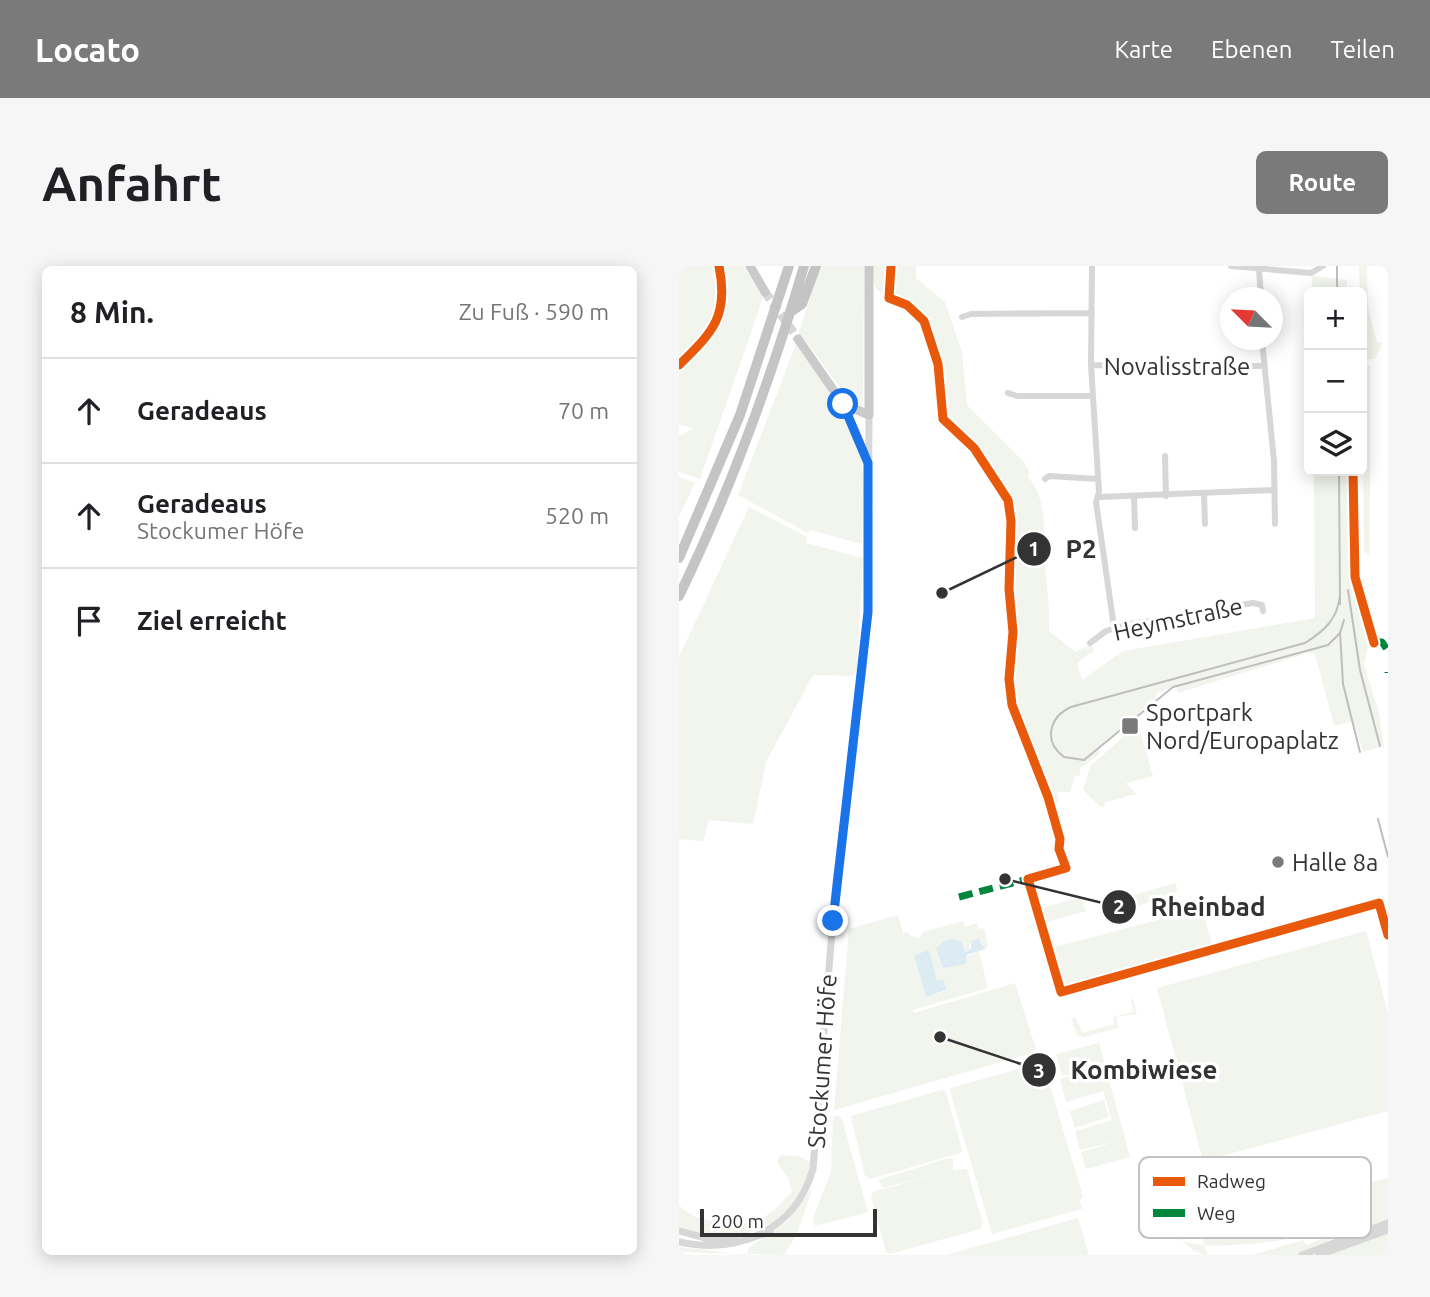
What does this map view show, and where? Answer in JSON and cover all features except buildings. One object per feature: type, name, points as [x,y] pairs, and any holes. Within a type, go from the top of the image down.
[{"type":"highway","points":[[766,341],[768,318],[782,266]]},
{"type":"highway","points":[[679,558],[718,472],[766,341],[789,266]]},
{"type":"highway","points":[[679,596],[728,488],[776,365],[804,266]]},
{"type":"highway","points":[[792,311],[802,304],[816,266]]},
{"type":"main road","points":[[750,266],[765,292]]},
{"type":"main road","points":[[843,404],[869,415],[869,266]]},
{"type":"main road","points":[[798,339],[843,404],[868,463]]},
{"type":"street","points":[[1092,266],[1091,365],[1099,497],[1096,502],[1097,537],[1114,627]]},
{"type":"street","points":[[1231,266],[1311,273],[1323,266]]},
{"type":"street","points":[[1259,267],[1260,287]]},
{"type":"street","points":[[963,317],[971,314],[1091,313]]},
{"type":"street","points":[[1262,350],[1272,429],[1275,524]]},
{"type":"street","name":"Novalisstraße","points":[[1091,365],[1263,366]]},
{"type":"street","points":[[1008,393],[1017,396],[1093,396]]},
{"type":"street","name":"Stockumer Höfe","points":[[748,1244],[788,1218],[801,1200],[813,1169],[833,921],[868,612],[869,415]]},
{"type":"street","points":[[1165,456],[1166,496]]},
{"type":"street","points":[[1045,479],[1049,476],[1098,479]]},
{"type":"street","points":[[1099,497],[1274,490]]},
{"type":"street","points":[[1204,494],[1205,524]]},
{"type":"street","points":[[1134,497],[1135,528]]},
{"type":"street","name":"Heymstraße","points":[[1090,643],[1114,627],[1253,603],[1262,606],[1263,611]]},
{"type":"street","points":[[833,921],[842,920]]},
{"type":"street","points":[[1371,1229],[1388,1223]]},
{"type":"street","points":[[1371,1236],[1388,1230]]},
{"type":"street","points":[[679,1231],[748,1244]]},
{"type":"street","name":"Stockumer Höfe","points":[[748,1244],[770,1232]]},
{"type":"street","points":[[1303,1255],[1348,1238]]},
{"type":"street","points":[[1319,1255],[1366,1238]]},
{"type":"street","points":[[679,1242],[711,1249],[748,1244]]},
{"type":"shaded area","points":[[679,266],[717,266],[720,297],[718,310],[708,331],[679,363]]},
{"type":"shaded area","points":[[722,266],[744,266],[763,298],[700,479],[679,472],[679,436],[694,429],[679,424],[679,367],[701,345],[717,323],[724,298]]},
{"type":"shaded area","points":[[821,266],[864,266],[863,410],[852,404],[799,332]]},
{"type":"shaded area","points":[[873,266],[916,266],[916,278],[945,302],[962,352],[967,405],[1024,462],[1029,471],[1028,477],[1040,498],[1044,520],[1049,631],[1075,652],[1090,645],[1095,650],[1077,663],[1082,680],[1123,651],[1315,618],[1314,476],[1349,476],[1350,576],[1368,646],[1364,664],[1379,713],[1384,746],[1363,752],[1353,721],[1334,726],[1315,653],[1308,653],[1178,693],[1176,686],[1157,693],[1155,699],[1099,748],[1100,754],[1080,768],[1080,776],[1075,775],[1070,792],[1057,792],[1059,802],[1055,804],[1014,698],[1012,672],[1017,620],[1012,576],[1015,530],[1012,504],[1003,484],[976,445],[949,418],[941,359],[930,324],[913,305],[890,295],[890,290],[887,296],[878,291],[873,280]]},
{"type":"shaded area","points":[[1359,266],[1367,266],[1368,308],[1377,342],[1383,342],[1375,359],[1367,360],[1367,287],[1360,287]]},
{"type":"shaded area","points":[[1312,276],[1347,280],[1347,287],[1312,287]]},
{"type":"shaded area","points":[[796,344],[839,404],[857,439],[863,483],[862,544],[810,530],[808,533],[738,495]]},
{"type":"shaded area","points":[[1367,366],[1370,366],[1370,556],[1364,552],[1363,476],[1367,476]]},
{"type":"shaded area","points":[[679,477],[695,483],[679,516]]},
{"type":"shaded area","points":[[749,507],[807,537],[806,543],[863,558],[857,670],[852,676],[813,675],[766,762],[753,824],[709,820],[703,841],[679,839],[679,657]]},
{"type":"shaded area","points":[[1138,724],[1153,776],[1126,783],[1136,794],[1106,802],[1102,808],[1083,790],[1090,766]]},
{"type":"shaded area","points":[[1176,883],[1177,891],[1171,896],[1112,913],[1106,911],[1105,903]]},
{"type":"shaded area","points":[[1081,897],[1086,911],[1046,922],[1042,908]]},
{"type":"shaded area","points":[[1202,908],[1213,950],[1077,986],[1066,986],[1059,980],[1052,948]]},
{"type":"shaded area","points":[[898,915],[903,933],[908,932],[909,935],[920,938],[923,932],[963,921],[965,927],[977,923],[978,929],[984,928],[988,945],[984,951],[981,940],[969,944],[970,950],[964,951],[943,968],[979,952],[988,988],[913,1010],[914,1013],[1015,983],[1036,1049],[1033,1053],[834,1110],[849,929]],"holes":[[[929,950],[937,981],[946,991],[926,997],[914,955]]]},
{"type":"shaded area","points":[[1366,931],[1388,1013],[1388,1111],[1218,1157],[1202,1157],[1157,988]]},
{"type":"shaded area","points":[[955,939],[962,942],[965,952],[971,949],[971,941],[979,939],[985,949],[967,955],[966,964],[943,968],[936,948],[944,941]]},
{"type":"shaded area","points":[[929,950],[937,980],[944,980],[946,990],[926,997],[914,955]]},
{"type":"shaded area","points":[[1131,999],[1137,1014],[1116,1017],[1119,1028],[1083,1037],[1077,1035],[1071,1018],[1075,1017],[1083,1033],[1114,1024],[1113,1017],[1133,1012]]},
{"type":"shaded area","points":[[1099,1043],[1130,1157],[1086,1169],[1081,1152],[1118,1141],[1080,1150],[1075,1131],[1112,1120],[1103,1091],[1066,1102],[1060,1079],[1099,1066],[1062,1076],[1056,1054]]},
{"type":"shaded area","points":[[1043,1062],[1083,1197],[1080,1201],[1082,1209],[992,1234],[950,1091],[951,1088]]},
{"type":"shaded area","points":[[942,1090],[946,1092],[962,1150],[960,1153],[870,1179],[865,1176],[851,1116]]},
{"type":"shaded area","points":[[1104,1100],[1109,1117],[1075,1128],[1070,1111]]},
{"type":"shaded area","points":[[838,1115],[842,1119],[868,1212],[815,1226],[813,1218],[831,1172],[833,1116]]},
{"type":"shaded area","points":[[780,1155],[798,1156],[810,1162],[810,1167],[797,1198],[773,1222],[744,1234],[713,1235],[679,1230],[679,1205],[693,1215],[713,1222],[745,1224],[769,1214],[792,1191],[789,1180],[777,1162]]},
{"type":"shaded area","points":[[953,1159],[953,1170],[967,1169],[983,1224],[980,1229],[890,1254],[886,1252],[871,1197],[873,1192],[945,1172],[883,1188],[878,1180]]},
{"type":"shaded area","points":[[1388,1178],[1388,1220],[1371,1227],[1371,1182]]},
{"type":"shaded area","points":[[813,1187],[797,1234],[784,1255],[747,1254],[750,1247],[787,1222]]},
{"type":"shaded area","points":[[1078,1218],[1089,1255],[946,1255]]},
{"type":"shaded area","points":[[1388,1234],[1388,1255],[1328,1255]]},
{"type":"shaded area","points":[[1202,1238],[1291,1238],[1238,1245],[1204,1245]]},
{"type":"shaded area","points":[[1324,1238],[1342,1238],[1298,1255],[1253,1255],[1303,1240],[1307,1245]]},
{"type":"shaded area","points":[[679,1247],[734,1254],[679,1252]]},
{"type":"tunnel","points":[[765,292],[798,339]]},
{"type":"tram line","points":[[1337,266],[1337,287]]},
{"type":"tram line","points":[[1339,476],[1340,604]]},
{"type":"tram line","points":[[1348,590],[1360,670],[1380,746]]},
{"type":"tram line","points":[[1340,596],[1336,612],[1329,624],[1305,643],[1071,707],[1054,723],[1051,730],[1053,744],[1064,757],[1084,760],[1173,687],[1328,645],[1340,633],[1344,620]]},
{"type":"tram line","points":[[1340,632],[1343,684],[1360,752]]},
{"type":"tram line","points":[[1378,819],[1388,857]]},
{"type":"marked path","points":[[1376,642],[1382,642],[1388,651]]},
{"type":"marked path","points":[[959,897],[1028,879]]},
{"type":"cycle path","points":[[679,365],[701,343],[720,311],[722,283],[719,266]]},
{"type":"cycle path","points":[[891,266],[889,298],[907,305],[924,321],[938,364],[943,419],[974,448],[1008,500],[1011,521],[1009,589],[1013,632],[1009,679],[1012,705],[1048,797],[1060,839],[1059,849],[1066,868],[1028,879],[1061,992],[1379,903],[1388,935]]},
{"type":"cycle path","points":[[1353,476],[1355,577],[1374,643]]},
{"type":"place","name":"P2","points":[[942,593]]},
{"type":"place","name":"Sportpark Nord/Europaplatz","points":[[1130,726]]},
{"type":"place","name":"Halle 8a","points":[[1278,862]]},
{"type":"place","name":"Rheinbad","points":[[1005,879]]},
{"type":"place","name":"Kombiwiese","points":[[940,1037]]},
{"type":"route","points":[[833,921],[842,819],[862,678],[868,612],[868,463],[843,404]]}]
